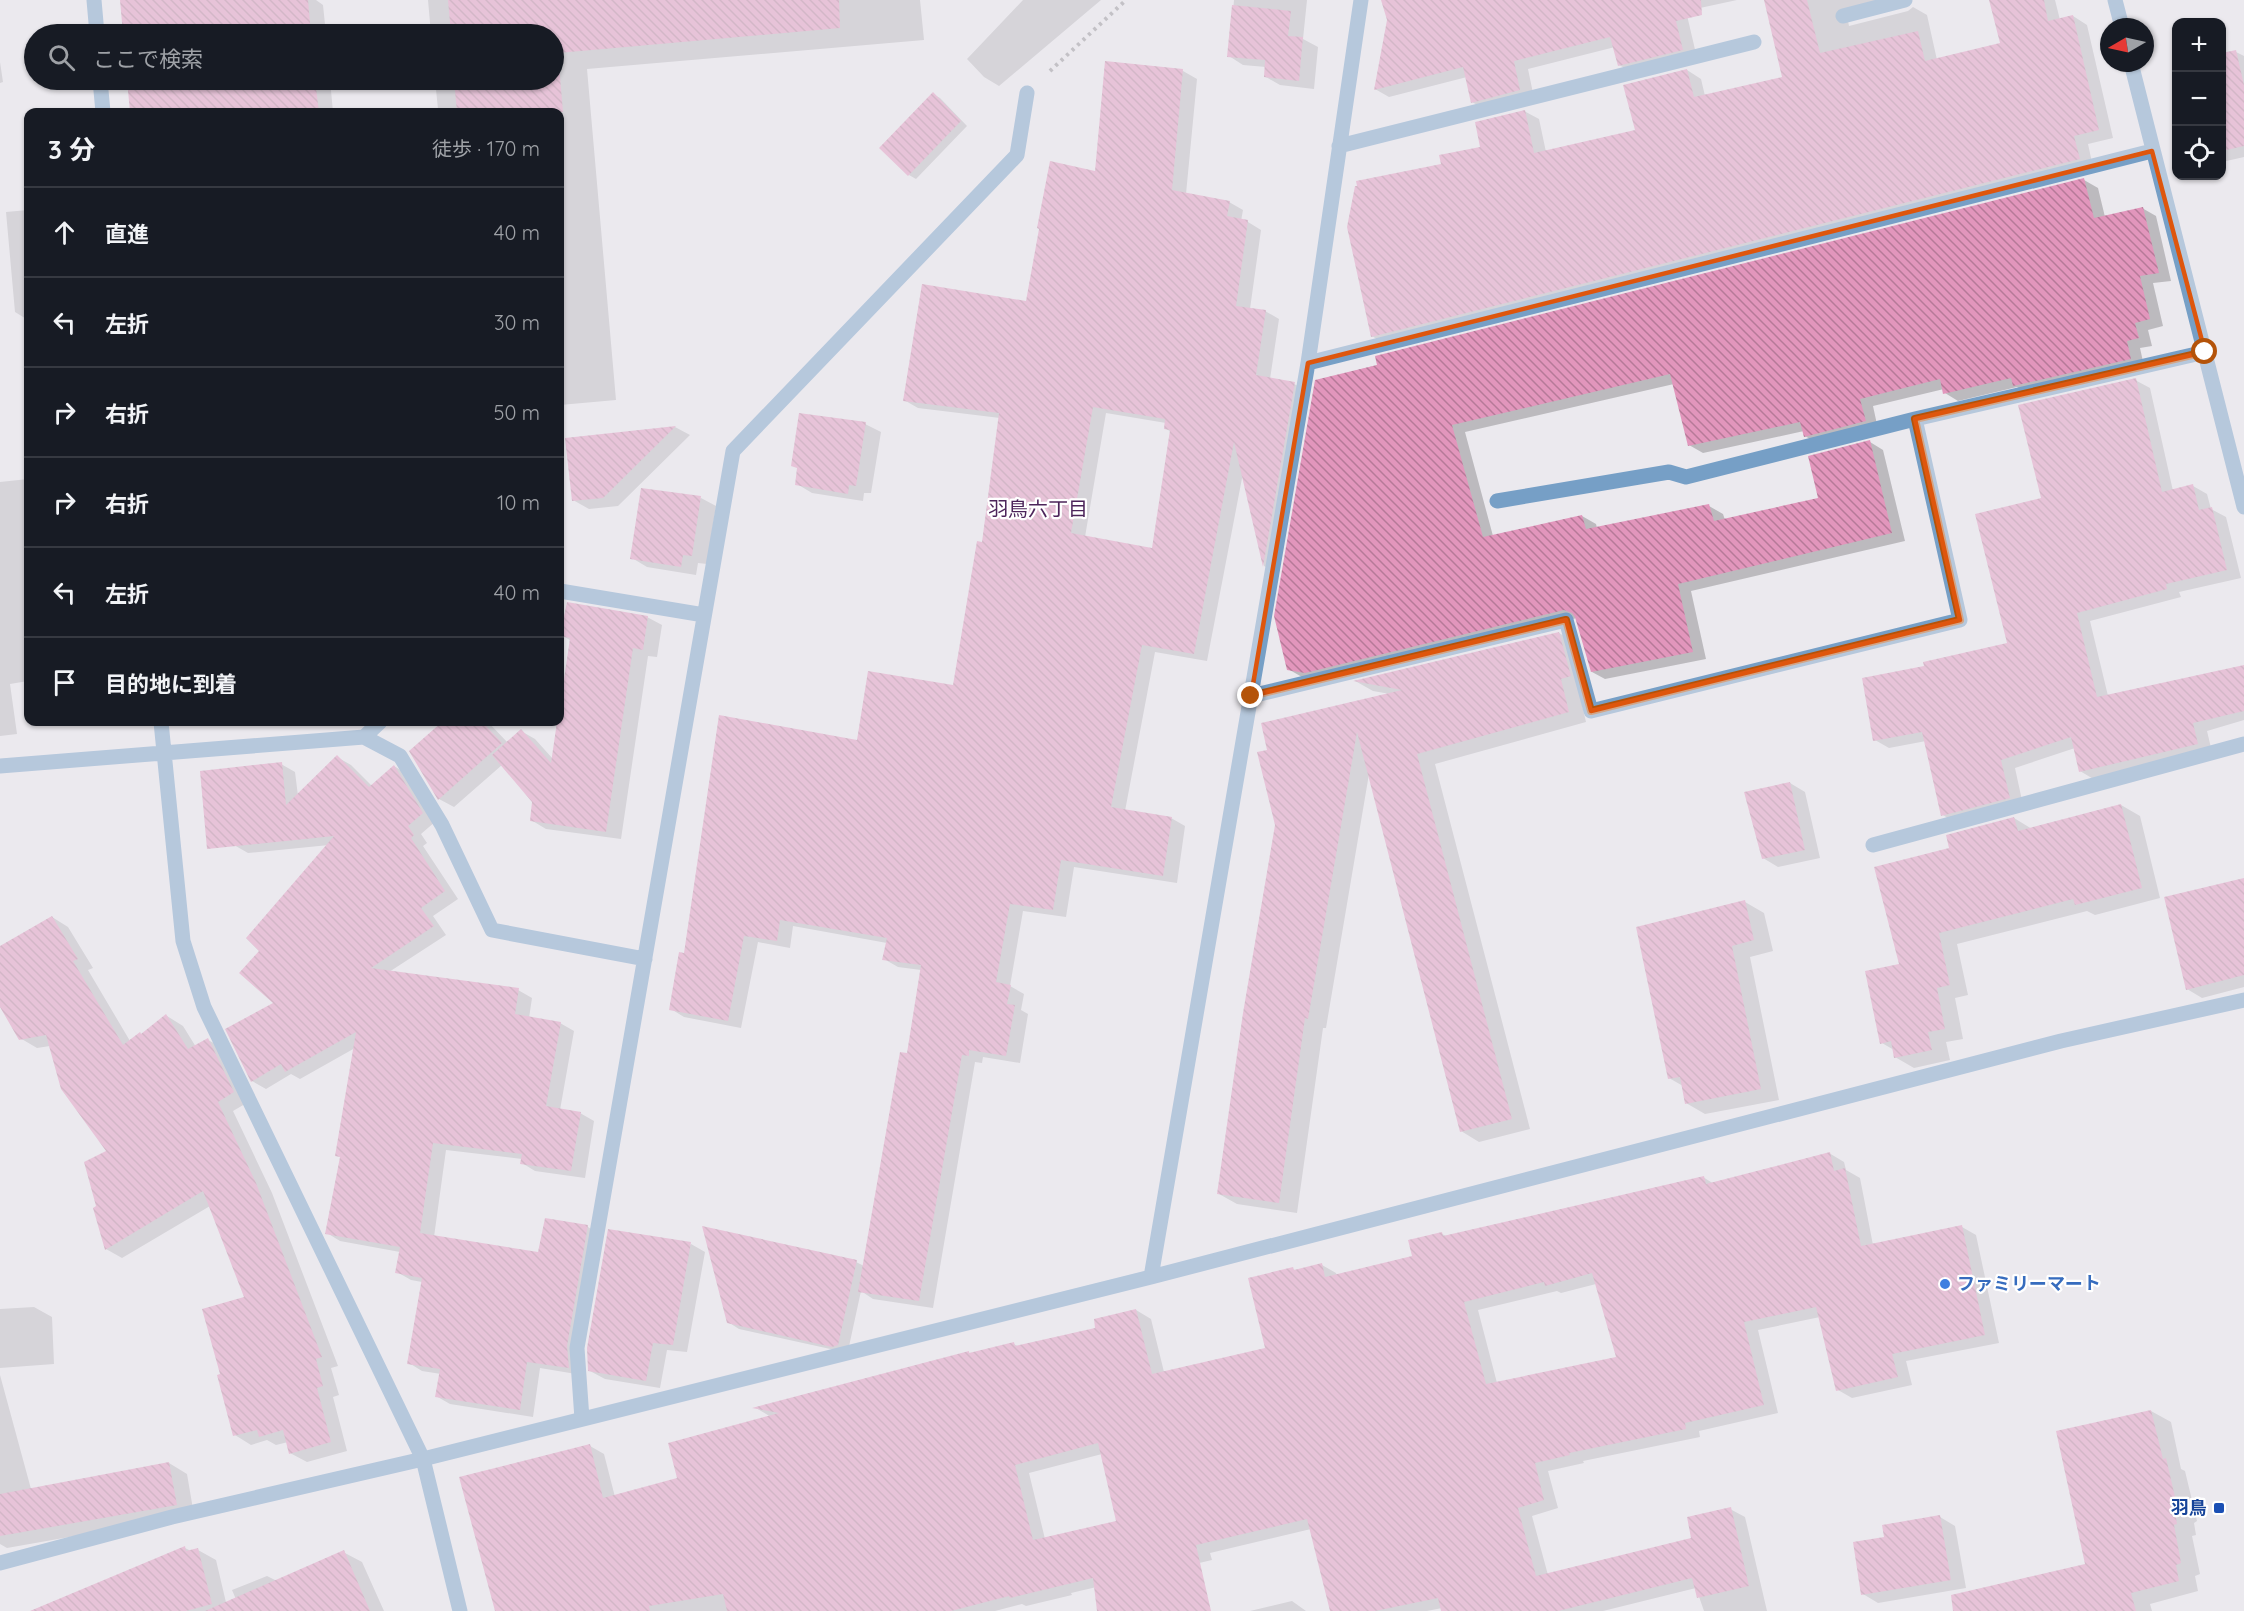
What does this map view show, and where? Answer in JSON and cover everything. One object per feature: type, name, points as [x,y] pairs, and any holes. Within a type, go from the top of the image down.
[{"type":"street","points":[[94,0],[96,24]]},
{"type":"street","points":[[1151,1278],[1308,363],[1361,0]]},
{"type":"street","points":[[1843,16],[1905,0]]},
{"type":"street","points":[[2115,0],[2120,18]]},
{"type":"street","points":[[1340,146],[1754,42]]},
{"type":"street","points":[[2133,72],[2244,507]]},
{"type":"street","points":[[101,90],[103,108]]},
{"type":"street","points":[[582,1419],[577,1348],[733,451],[1017,155],[1027,93]]},
{"type":"street","points":[[1308,363],[2152,151]]},
{"type":"street","points":[[1497,501],[1669,472],[1686,477],[1915,419],[2205,352]]},
{"type":"street","points":[[1251,696],[1566,620],[1591,711],[1960,620],[1915,419]]},
{"type":"street","points":[[564,592],[704,615]]},
{"type":"street","points":[[161,726],[183,941],[204,1007],[423,1459],[460,1611]]},
{"type":"street","points":[[364,737],[376,726]]},
{"type":"street","points":[[0,766],[364,737],[400,756],[442,825],[492,930],[645,959]]},
{"type":"street","points":[[1873,845],[2244,744]]},
{"type":"street","points":[[0,1563],[172,1517],[423,1459],[1151,1278],[2061,1041],[2244,1000]]},
{"type":"path","points":[[1027,93],[1126,0]]},
{"type":"highlighted area","points":[[2152,151],[2205,352],[1915,419],[1960,620],[1591,711],[1566,620],[1251,696],[1308,363]]},
{"type":"building","points":[[120,0],[308,0],[310,24],[122,24]]},
{"type":"building","points":[[448,0],[839,0],[840,28],[564,52],[564,24],[450,24]]},
{"type":"building","points":[[1381,0],[1701,0],[1702,15],[1676,21],[1683,50],[1618,66],[1610,37],[1514,61],[1520,90],[1471,103],[1463,67],[1374,90],[1387,20]]},
{"type":"building","points":[[1764,0],[1807,0],[1820,53],[1918,31],[1925,61],[2000,43],[1989,0],[2044,0],[2048,21],[2073,15],[2099,130],[2074,136],[2080,159],[1371,337],[1347,227],[1355,186],[1357,186],[1356,181],[1441,164],[1439,155],[1480,147],[1475,122],[1525,110],[1534,153],[1635,130],[1623,85],[1687,69],[1694,97],[1782,77]]},
{"type":"building","points":[[1232,5],[1291,11],[1288,36],[1303,37],[1299,81],[1264,77],[1265,60],[1227,57]]},
{"type":"building","points":[[2236,50],[2244,85],[2244,146],[2226,150],[2226,72],[2226,52]]},
{"type":"building","points":[[1105,61],[1183,69],[1172,190],[1230,201],[1227,216],[1248,220],[1236,306],[1266,310],[1256,375],[1295,382],[1263,567],[1234,442],[1194,654],[1142,645],[1111,807],[1172,817],[1163,876],[1061,860],[1053,910],[1010,904],[996,982],[1011,985],[1007,1004],[1015,1005],[1006,1056],[969,1050],[969,1056],[962,1055],[919,1301],[858,1292],[900,1052],[907,1053],[921,965],[882,960],[887,938],[780,920],[777,941],[744,936],[728,1021],[669,1010],[679,952],[684,953],[719,715],[857,740],[868,671],[953,685],[977,541],[982,542],[999,413],[903,401],[922,284],[1026,301],[1050,161],[1095,171]],"holes":[[[1093,407],[1165,419],[1164,429],[1170,430],[1152,548],[1071,533]]]},
{"type":"building","points":[[128,90],[316,90],[318,108],[130,108]]},
{"type":"building","points":[[455,90],[561,90],[563,108],[457,108]]},
{"type":"building","points":[[933,92],[961,121],[908,176],[879,148]]},
{"type":"building","points":[[2084,178],[2094,218],[2143,207],[2159,273],[2140,276],[2150,319],[2135,323],[2139,338],[2127,341],[2131,359],[2013,386],[2011,378],[1943,394],[1940,379],[1860,399],[1866,421],[1804,437],[1800,422],[1688,446],[1670,374],[1452,425],[1483,537],[1582,515],[1586,529],[1709,504],[1714,521],[1818,498],[1808,456],[1870,440],[1892,533],[1678,584],[1693,652],[1591,672],[1575,617],[1564,610],[1305,673],[1287,670],[1274,616],[1315,380],[1377,365],[1375,356]]},
{"type":"building","points":[[2136,378],[2162,492],[2193,484],[2199,510],[2212,507],[2227,570],[2166,584],[2167,589],[2077,613],[2097,697],[2244,665],[2244,711],[2193,723],[2198,744],[2079,772],[2071,737],[2001,760],[2010,798],[1941,816],[1922,732],[1873,741],[1862,678],[1924,666],[1923,662],[2007,643],[1975,514],[2041,498],[2018,405]]},
{"type":"building","points":[[799,413],[866,422],[856,486],[849,485],[848,494],[795,485],[797,468],[791,466]]},
{"type":"building","points":[[676,426],[603,498],[572,501],[565,438]]},
{"type":"building","points":[[641,488],[701,496],[692,556],[683,555],[681,567],[630,559]]},
{"type":"building","points":[[567,602],[648,616],[643,650],[633,648],[606,832],[530,821],[532,802],[492,755],[521,729],[551,763],[556,726],[564,726],[564,679],[570,638],[564,637]]},
{"type":"building","points":[[1559,632],[1571,676],[1561,679],[1569,712],[1417,754],[1512,1119],[1460,1132],[1357,732],[1308,1019],[1305,1018],[1279,1203],[1217,1194],[1243,1013],[1275,825],[1257,752],[1267,750],[1261,723],[1402,690],[1353,681]]},
{"type":"building","points":[[437,726],[486,726],[502,743],[438,800],[409,751]]},
{"type":"building","points":[[337,755],[369,787],[394,765],[423,813],[408,826],[414,835],[411,838],[445,891],[421,908],[434,926],[371,968],[519,988],[515,1014],[561,1022],[546,1106],[581,1112],[571,1171],[520,1164],[522,1154],[433,1143],[420,1233],[538,1252],[545,1218],[588,1225],[567,1346],[569,1368],[527,1362],[520,1410],[435,1397],[440,1369],[407,1364],[422,1278],[395,1273],[400,1247],[325,1234],[340,1157],[335,1156],[356,1032],[285,1072],[281,1064],[251,1082],[225,1029],[273,1003],[239,973],[259,951],[246,938],[334,836],[207,849],[200,771],[282,762],[286,805]]},
{"type":"building","points":[[1790,782],[1805,850],[1762,859],[1744,792]]},
{"type":"building","points":[[2121,804],[2142,888],[2075,905],[2073,899],[1939,933],[1950,985],[1937,988],[1945,1029],[1928,1032],[1932,1050],[1894,1058],[1891,1041],[1880,1044],[1865,971],[1899,964],[1874,867],[1949,848],[1946,835],[2014,817],[2018,831]]},
{"type":"building","points":[[2244,878],[2244,975],[2186,990],[2164,897]]},
{"type":"building","points":[[1745,900],[1754,940],[1732,946],[1761,1089],[1685,1104],[1680,1077],[1668,1079],[1636,927]]},
{"type":"building","points":[[52,916],[78,959],[73,961],[123,1045],[166,1014],[188,1049],[208,1038],[234,1092],[218,1102],[256,1183],[322,1357],[316,1359],[323,1386],[317,1388],[331,1442],[289,1454],[283,1430],[259,1437],[257,1430],[233,1436],[217,1375],[220,1374],[202,1309],[244,1297],[203,1191],[105,1250],[93,1208],[96,1206],[84,1162],[106,1151],[61,1089],[46,1035],[19,1040],[0,1007],[0,946]]},
{"type":"building","points":[[1830,1152],[1834,1171],[1845,1168],[1861,1246],[1962,1225],[1985,1335],[1892,1354],[1898,1377],[1836,1391],[1816,1307],[1744,1322],[1764,1405],[1685,1423],[1686,1429],[1569,1453],[1570,1455],[1535,1463],[1544,1500],[1518,1508],[1536,1576],[1691,1538],[1687,1517],[1731,1507],[1749,1586],[1697,1598],[1692,1578],[1558,1611],[1441,1611],[1438,1598],[1375,1611],[1330,1611],[1307,1519],[1196,1545],[1211,1611],[1097,1611],[1093,1578],[951,1611],[727,1611],[723,1594],[649,1606],[650,1611],[495,1611],[459,1477],[590,1444],[603,1498],[677,1478],[668,1443],[779,1413],[752,1408],[969,1351],[969,1353],[1014,1342],[1015,1346],[1095,1328],[1094,1319],[1136,1309],[1152,1374],[1265,1348],[1248,1278],[1293,1267],[1294,1270],[1322,1263],[1325,1277],[1412,1256],[1408,1240],[1442,1232],[1443,1236],[1704,1176],[1706,1184]],"holes":[[[1592,1273],[1616,1357],[1486,1384],[1464,1302],[1544,1282],[1545,1286]],[[1098,1443],[1116,1521],[1033,1540],[1015,1465]]]},
{"type":"building","points":[[702,1226],[857,1260],[838,1345],[832,1347],[727,1323]]},
{"type":"building","points":[[608,1229],[691,1242],[673,1345],[653,1343],[646,1381],[588,1371],[587,1348]]},
{"type":"building","points":[[2151,1410],[2163,1459],[2166,1458],[2178,1510],[2175,1512],[2177,1524],[2174,1525],[2181,1563],[2176,1565],[2179,1581],[2131,1593],[2136,1611],[1953,1611],[1951,1595],[2085,1564],[2056,1431]]},
{"type":"building","points":[[169,1462],[177,1505],[0,1536],[0,1494]]},
{"type":"building","points":[[1940,1515],[1951,1580],[1861,1595],[1853,1542],[1884,1537],[1882,1525]]},
{"type":"building","points":[[185,1546],[186,1551],[198,1548],[212,1604],[186,1611],[30,1611]]},
{"type":"building","points":[[344,1550],[370,1611],[205,1611]]},
{"type":"place","name":"ファミリーマート","points":[[1945,1284]]},
{"type":"place","name":"羽鳥","points":[[2219,1508]]},
{"type":"district","name":"羽鳥六丁目","points":[[1038,509]]},
{"type":"route","points":[[1251,696],[1566,620],[1591,711],[1960,620],[1915,419],[2205,352]]}]
